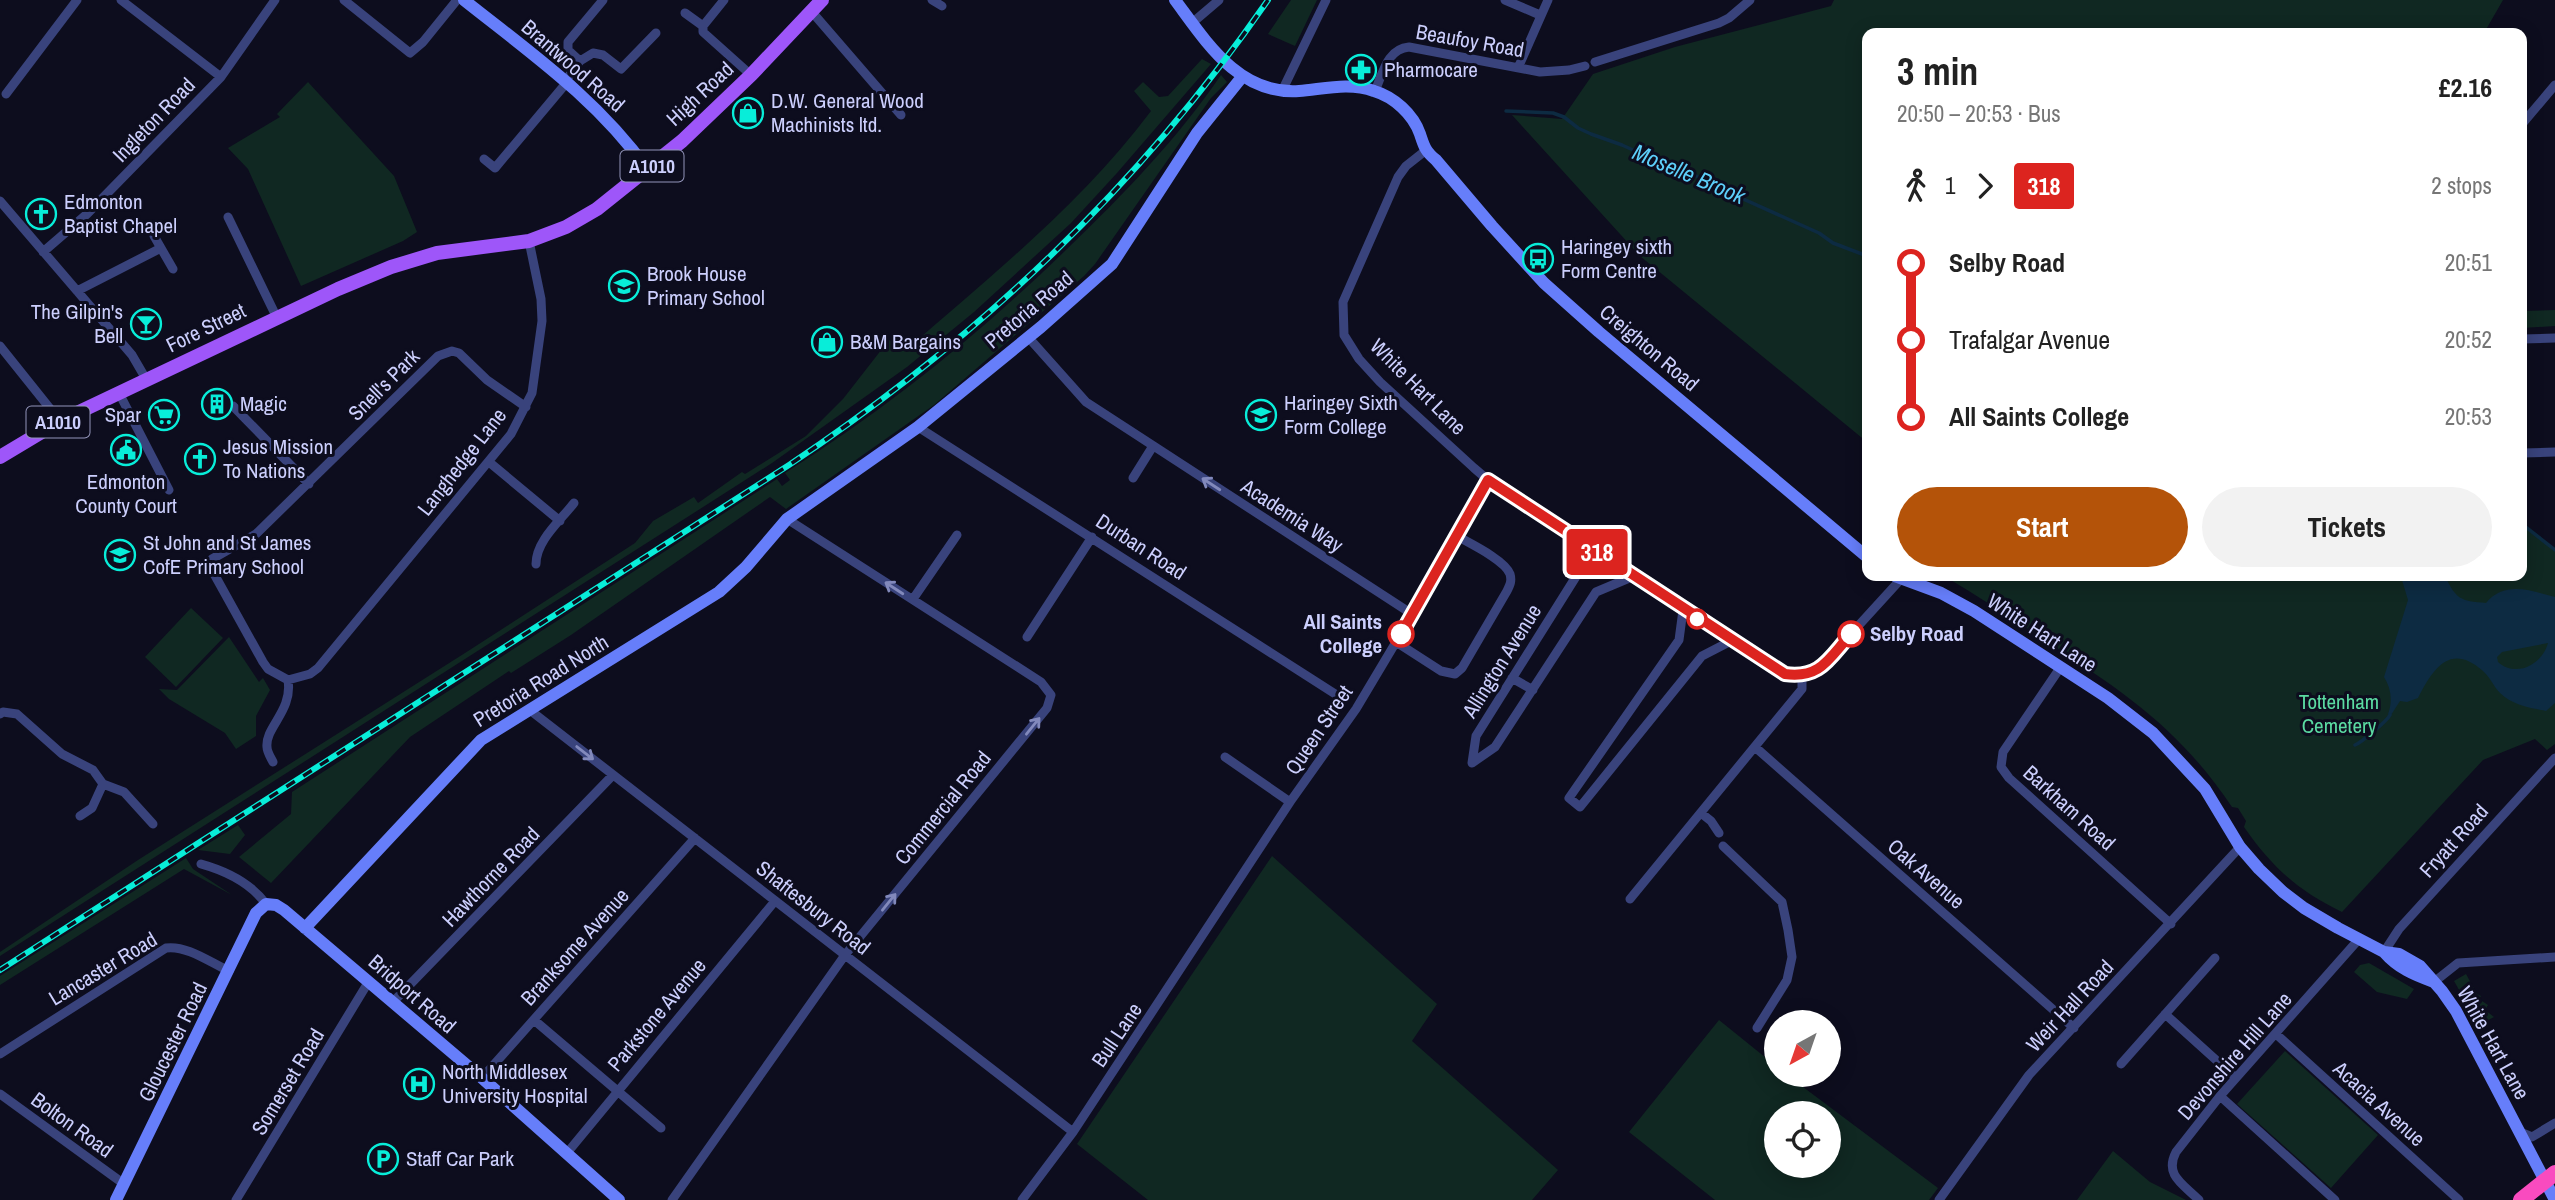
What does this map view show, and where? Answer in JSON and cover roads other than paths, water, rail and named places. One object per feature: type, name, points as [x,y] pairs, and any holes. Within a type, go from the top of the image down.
[{"type":"highway","points":[[2521,1200],[2552,1181]]},
{"type":"main road","name":"High Road","points":[[437,253],[529,242],[562,229],[597,209],[648,170],[751,75],[822,0]]},
{"type":"main road","name":"Fore Street","points":[[0,457],[60,421],[146,379],[391,267],[437,253]]},
{"type":"street","points":[[6,94],[77,0]]},
{"type":"street","points":[[121,0],[221,77]]},
{"type":"street","name":"Ingleton Road","points":[[43,251],[87,214],[221,77],[275,0]]},
{"type":"street","points":[[344,0],[410,53],[423,42],[457,0]]},
{"type":"street","name":"Brantwood Road","points":[[464,0],[567,80],[618,131],[648,170]]},
{"type":"street","points":[[580,61],[568,50],[568,42],[603,0]]},
{"type":"street","points":[[724,0],[703,26],[703,33],[751,75]]},
{"type":"street","points":[[932,0],[942,6]]},
{"type":"street","points":[[1175,0],[1217,53],[1242,77],[1258,86],[1282,91],[1339,86],[1375,91],[1405,110],[1420,133],[1424,151]]},
{"type":"street","points":[[1192,23],[1219,0]]},
{"type":"street","points":[[1282,91],[1326,0]]},
{"type":"street","points":[[1505,0],[1540,15]]},
{"type":"street","points":[[1518,68],[1548,0]]},
{"type":"street","name":"Beaufoy Road","points":[[1375,91],[1390,57],[1401,47],[1553,73],[1719,23],[1750,0]]},
{"type":"street","points":[[812,12],[901,115]]},
{"type":"street","points":[[685,13],[703,26]]},
{"type":"street","points":[[484,159],[495,168],[588,54],[598,53],[621,69],[656,33]]},
{"type":"street","name":"Pretoria Road","points":[[787,519],[918,427],[1112,264],[1197,133],[1242,77]]},
{"type":"street","points":[[2527,118],[2555,85]]},
{"type":"street","name":"White Hart Lane","points":[[1424,151],[1411,161],[1398,177],[1349,285],[1342,312],[1344,335],[1359,359],[1380,382],[1488,480],[1683,610],[1785,674],[1802,676],[1818,670],[1895,581]]},
{"type":"street","name":"Creighton Road","points":[[1424,151],[1436,160],[1544,283],[1862,553]]},
{"type":"street","points":[[0,201],[132,355],[146,379]]},
{"type":"street","points":[[228,217],[277,318]]},
{"type":"street","points":[[154,236],[173,270]]},
{"type":"street","name":"Langhedge Lane","points":[[288,680],[310,674],[318,668],[489,462],[511,434],[526,407],[532,393],[542,321],[538,279],[529,242]]},
{"type":"street","points":[[77,291],[160,248]]},
{"type":"street","name":"Academia Way","points":[[1028,337],[1086,402],[1412,614]]},
{"type":"street","points":[[2527,339],[2555,338]]},
{"type":"street","points":[[0,346],[60,421]]},
{"type":"street","name":"Snell's Park","points":[[288,680],[268,669],[263,662],[209,563],[212,559],[256,534],[438,356],[452,351],[459,353],[487,380],[526,407]]},
{"type":"street","points":[[119,393],[169,490]]},
{"type":"street","points":[[233,406],[309,484]]},
{"type":"street","name":"Durban Road","points":[[918,427],[1343,699]]},
{"type":"street","points":[[1133,478],[1153,446]]},
{"type":"street","points":[[2527,453],[2555,452]]},
{"type":"street","points":[[489,462],[559,521]]},
{"type":"street","name":"Queen Street","points":[[1234,886],[1343,729],[1488,480]]},
{"type":"street","points":[[536,564],[536,554],[574,503]]},
{"type":"street","name":"Commercial Road","points":[[672,1200],[845,955],[1047,708],[1051,695],[1041,682],[787,519]]},
{"type":"street","name":"Pretoria Road North","points":[[305,928],[481,740],[719,592],[746,567],[787,519]]},
{"type":"street","points":[[913,599],[957,535]]},
{"type":"street","points":[[1396,642],[1441,671],[1455,674],[1462,668],[1507,591],[1511,582],[1510,572],[1500,562],[1455,535]]},
{"type":"street","points":[[1027,637],[1092,537]]},
{"type":"street","name":"Allington Avenue","points":[[1576,538],[1577,575],[1476,736],[1472,763],[1494,747],[1596,592],[1634,576]]},
{"type":"street","name":"White Hart Lane","points":[[1909,581],[1941,593],[1973,611],[2108,698],[2152,733],[2205,789],[2240,846],[2283,892],[2304,908],[2384,952],[2394,964],[2434,982],[2456,1011],[2520,1132],[2552,1181],[2555,1200]]},
{"type":"street","points":[[1683,610],[1679,640],[1569,799],[1580,807],[1702,656],[1731,641]]},
{"type":"street","name":"Barkham Road","points":[[2060,668],[2004,752],[2001,767],[2009,778],[2171,924]]},
{"type":"street","points":[[1630,899],[1802,689],[1802,676]]},
{"type":"street","points":[[1512,678],[1532,690]]},
{"type":"street","points":[[273,762],[267,749],[268,741],[288,699],[288,680]]},
{"type":"street","name":"Shaftesbury Road","points":[[531,711],[1073,1132]]},
{"type":"street","points":[[1,712],[17,714],[62,754],[93,771],[103,784],[124,792],[153,824]]},
{"type":"street","points":[[1605,747],[1619,758]]},
{"type":"street","name":"Oak Avenue","points":[[1755,747],[2074,1028]]},
{"type":"street","points":[[1225,757],[1290,802]]},
{"type":"street","name":"Fryatt Road","points":[[2384,952],[2399,929],[2555,758]]},
{"type":"street","name":"Hawthorne Road","points":[[393,1002],[613,775]]},
{"type":"street","points":[[80,816],[92,808],[103,784]]},
{"type":"street","points":[[1701,813],[1719,833]]},
{"type":"street","name":"Branksome Avenue","points":[[482,1078],[695,838]]},
{"type":"street","points":[[1723,846],[1782,902],[1788,930],[1792,957],[1787,980],[1757,1028]]},
{"type":"street","name":"Weir Hall Road","points":[[1939,1200],[2023,1083],[2240,846]]},
{"type":"street","name":"Bridport Road","points":[[201,864],[237,878],[266,904],[276,905],[305,928],[482,1078],[620,1200]]},
{"type":"street","name":"Bull Lane","points":[[1022,1200],[1073,1132],[1234,886]]},
{"type":"street","name":"Parkstone Avenue","points":[[567,1153],[775,901]]},
{"type":"street","name":"Gloucester Road","points":[[116,1200],[256,913],[266,904]]},
{"type":"street","name":"Devonshire Hill Lane","points":[[2199,1200],[2172,1173],[2176,1152],[2220,1096],[2360,939]]},
{"type":"street","name":"Lancaster Road","points":[[0,1054],[166,948],[184,950],[229,971]]},
{"type":"street","points":[[2434,982],[2458,963],[2555,957]]},
{"type":"street","points":[[2121,1064],[2215,958]]},
{"type":"street","name":"Somerset Road","points":[[236,1200],[369,981]]},
{"type":"street","points":[[2165,1014],[2236,1078]]},
{"type":"street","points":[[534,1020],[661,1128]]},
{"type":"street","name":"Acacia Avenue","points":[[2276,1034],[2459,1200]]},
{"type":"street","name":"Bolton Road","points":[[0,1094],[124,1184]]},
{"type":"street","points":[[2220,1096],[2334,1200]]},
{"type":"street","points":[[2520,1132],[2532,1137],[2555,1123]]},
{"type":"water","points":[[2402,581],[2448,581],[2452,590],[2465,600],[2486,603],[2493,596],[2510,589],[2528,590],[2555,597],[2555,703],[2546,711],[2516,703],[2500,693],[2485,673],[2471,663],[2452,659],[2436,669],[2418,698],[2407,702],[2400,701],[2391,715],[2388,714],[2390,695],[2384,677],[2408,600]],"holes":[[[2548,643],[2540,658],[2528,667],[2513,669],[2498,662],[2497,657],[2502,652]]]},
{"type":"waterway","name":"Moselle Brook","points":[[1506,111],[1553,113],[1564,117],[1591,134],[1689,172],[1819,233],[1833,243],[1862,254]]},
{"type":"waterway","points":[[2527,528],[2555,550]]},
{"type":"waterway","points":[[2355,745],[2390,715]]},
{"type":"railway","points":[[0,970],[789,465],[926,365],[990,312],[1109,196],[1165,134],[1218,69],[1268,0]]},
{"type":"place","name":"Pharmocare","points":[[1361,70]]},
{"type":"place","name":"D.W. General Wood Machinists ltd.","points":[[748,113]]},
{"type":"place","name":"Edmonton Baptist Chapel","points":[[41,214]]},
{"type":"place","name":"Haringey sixth Form Centre","points":[[1538,259]]},
{"type":"place","name":"Brook House Primary School","points":[[624,286]]},
{"type":"place","name":"The Gilpin's Bell","points":[[146,324]]},
{"type":"place","name":"B&M Bargains","points":[[827,342]]},
{"type":"place","name":"Magic","points":[[217,404]]},
{"type":"place","name":"Spar","points":[[164,415]]},
{"type":"place","name":"Haringey Sixth Form College","points":[[1261,415]]},
{"type":"place","name":"Edmonton County Court","points":[[126,450]]},
{"type":"place","name":"Jesus Mission To Nations","points":[[200,459]]},
{"type":"place","name":"St John and St James CofE Primary School","points":[[120,555]]},
{"type":"place","name":"All Saints College","points":[[1401,634]]},
{"type":"place","name":"Selby Road","points":[[1851,634]]},
{"type":"place","name":"North Middlesex University Hospital","points":[[419,1084]]},
{"type":"place","name":"Staff Car Park","points":[[383,1159]]},
{"type":"park label","name":"Tottenham Cemetery","points":[[2339,714]]}]
